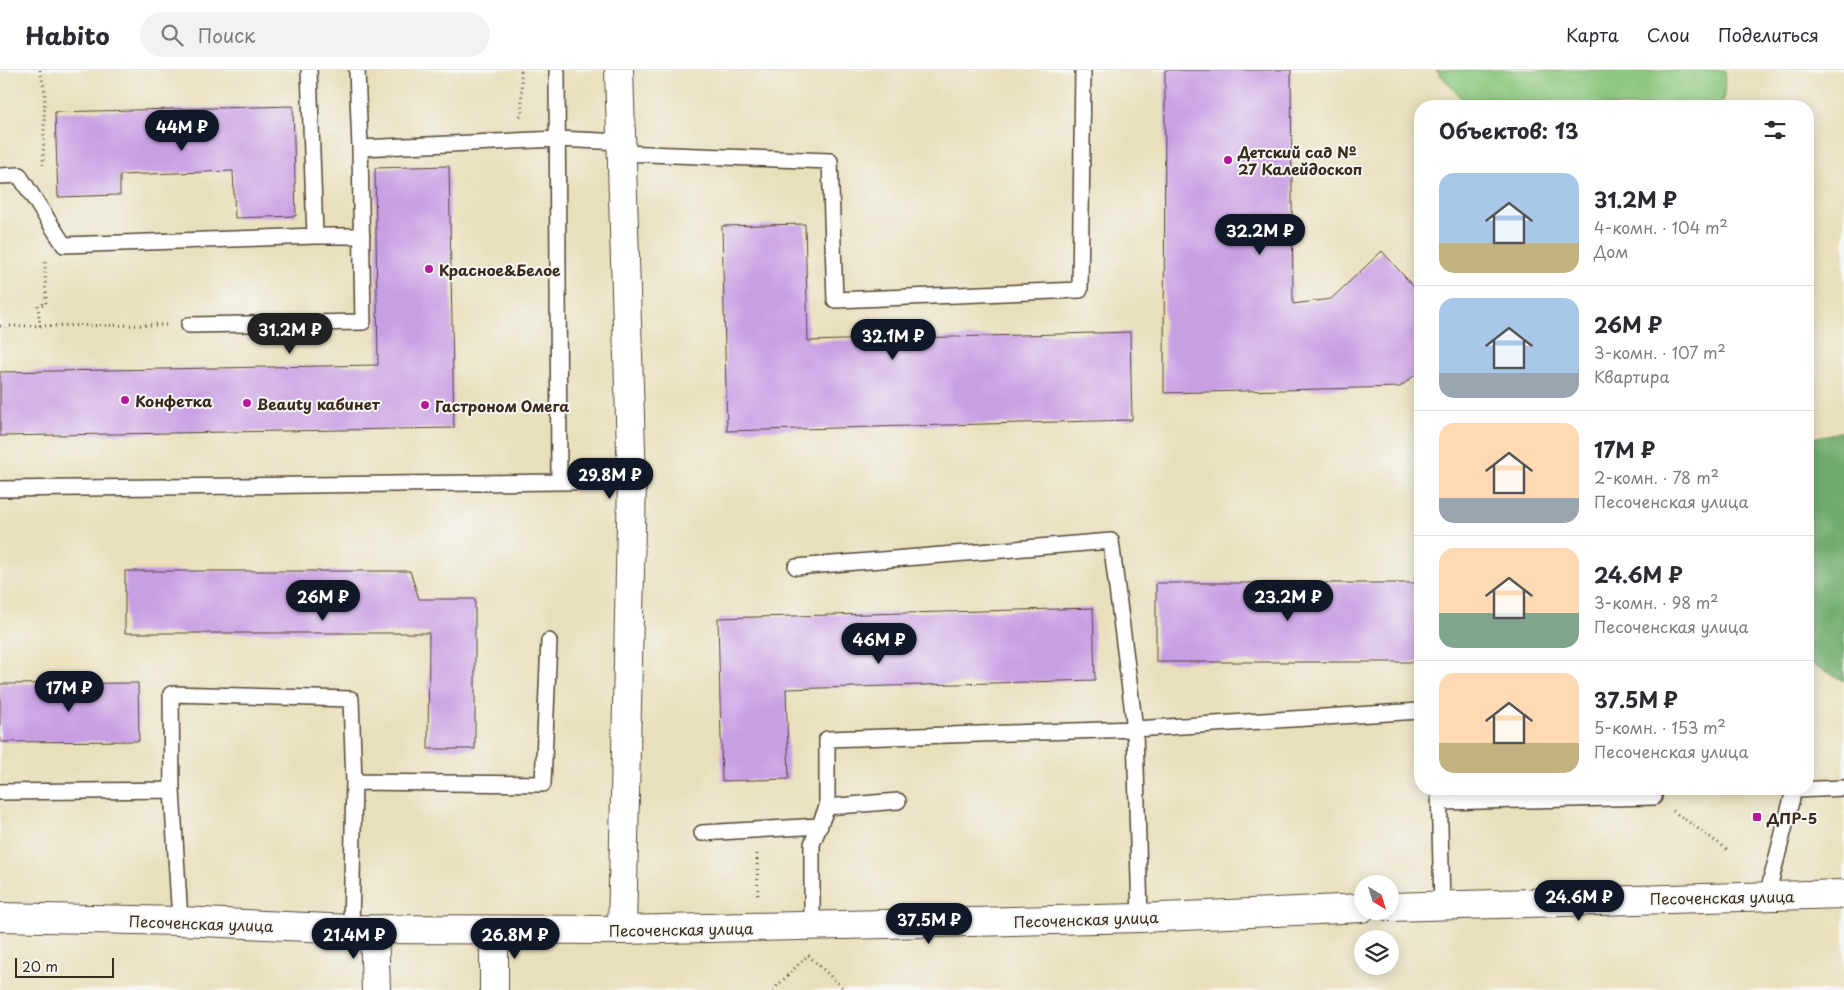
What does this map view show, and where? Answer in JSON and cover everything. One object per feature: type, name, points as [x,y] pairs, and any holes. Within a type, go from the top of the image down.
[{"type":"street","points":[[619,70],[632,481],[622,930]]},
{"type":"street","name":"Песоченская улица","points":[[1399,906],[1844,894]]},
{"type":"street","name":"Песоченская улица","points":[[0,917],[180,921],[363,929],[622,930],[1140,918],[1354,908]]},
{"type":"street","points":[[363,929],[376,990]]},
{"type":"street","points":[[494,930],[494,990]]},
{"type":"lane","points":[[309,70],[316,236]]},
{"type":"lane","points":[[189,325],[363,322],[360,148],[356,70]]},
{"type":"lane","points":[[557,70],[559,481]]},
{"type":"lane","points":[[360,148],[558,139],[622,147],[830,161],[834,300],[1080,290],[1083,70]]},
{"type":"lane","points":[[0,176],[19,176],[64,245],[362,236]]},
{"type":"lane","points":[[0,489],[632,481]]},
{"type":"lane","points":[[796,567],[1111,541],[1135,729],[1140,918]]},
{"type":"lane","points":[[354,782],[543,784],[550,641]]},
{"type":"lane","points":[[180,921],[172,790],[171,694],[351,699],[363,929]]},
{"type":"lane","points":[[812,927],[812,844],[827,807],[827,739],[1135,729],[1414,711]]},
{"type":"lane","points":[[1814,789],[1844,788]]},
{"type":"lane","points":[[0,792],[172,790]]},
{"type":"lane","points":[[1439,795],[1442,904]]},
{"type":"lane","points":[[1767,896],[1793,795]]},
{"type":"lane","points":[[827,807],[898,801]]},
{"type":"lane","points":[[702,832],[820,826]]},
{"type":"path","points":[[40,70],[45,92],[43,168]]},
{"type":"path","points":[[518,120],[522,114],[521,70]]},
{"type":"path","points":[[40,326],[38,305],[46,304],[45,274]]},
{"type":"path","points":[[0,326],[173,325]]},
{"type":"path","points":[[1657,795],[1728,850]]},
{"type":"path","points":[[757,830],[758,903]]},
{"type":"path","points":[[773,990],[808,956],[845,990]]},
{"type":"green space","points":[[1436,70],[1725,70],[1723,100],[1464,100]]},
{"type":"green space","points":[[1844,431],[1844,681],[1814,665],[1814,438]]},
{"type":"building","name":"Детский сад № 27 Калейдоскоп","points":[[1165,70],[1291,70],[1293,304],[1331,299],[1382,251],[1414,287],[1414,376],[1400,387],[1164,393]]},
{"type":"building","points":[[293,106],[296,216],[235,218],[233,171],[120,175],[120,195],[58,197],[55,112]]},
{"type":"building","points":[[449,166],[454,428],[0,436],[0,372],[378,365],[375,168]]},
{"type":"building","points":[[805,224],[808,341],[1130,332],[1132,420],[727,431],[722,226]]},
{"type":"building","points":[[125,571],[410,571],[419,599],[475,599],[475,749],[428,749],[429,633],[125,633]]},
{"type":"building","points":[[1156,583],[1414,583],[1414,662],[1156,662]]},
{"type":"building","points":[[1093,608],[1095,680],[786,689],[789,779],[722,781],[718,618]]},
{"type":"building","points":[[138,683],[139,741],[0,742],[0,684]]},
{"type":"place","name":"Детский сад № 27 Калейдоскоп","points":[[1228,160]]},
{"type":"place","name":"Красное&Белое","points":[[429,269]]},
{"type":"place","name":"Конфетка","points":[[125,400]]},
{"type":"place","name":"Beauty кабинет","points":[[247,403]]},
{"type":"place","name":"Гастроном Омега","points":[[425,405]]},
{"type":"place","name":"ДПР-5","points":[[1757,817]]}]
